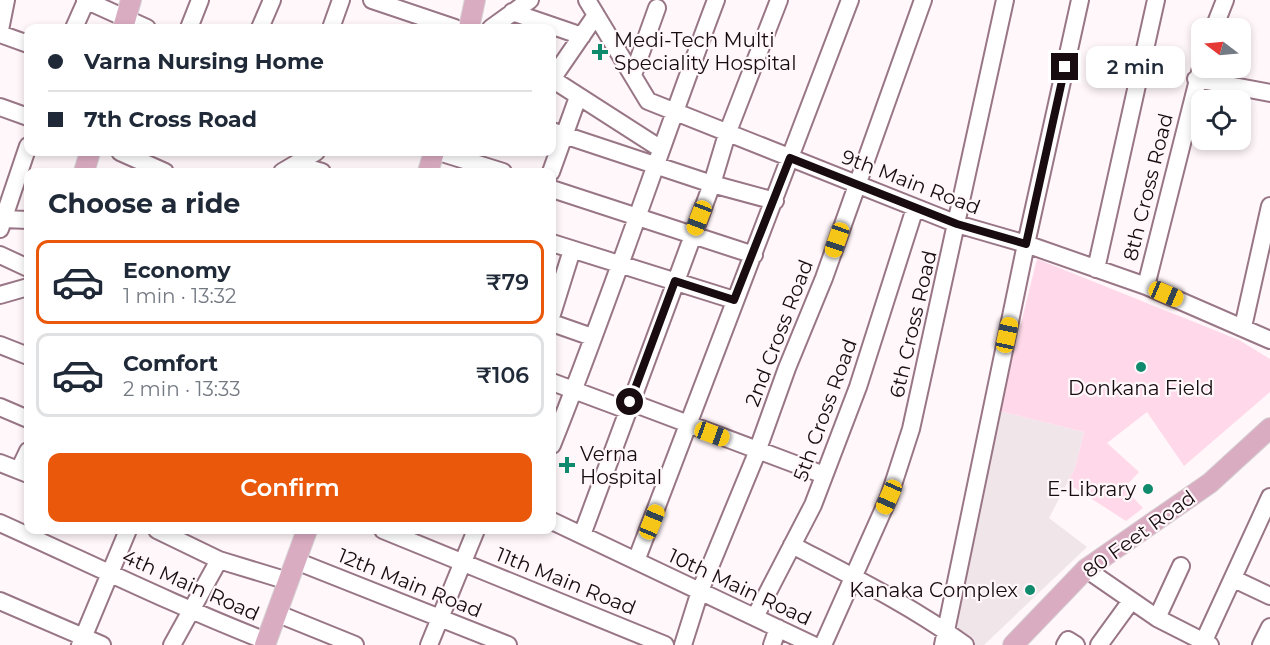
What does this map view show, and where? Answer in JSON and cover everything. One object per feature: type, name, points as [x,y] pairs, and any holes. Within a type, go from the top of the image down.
[{"type":"main road","points":[[470,24],[475,0]]},
{"type":"main road","name":"80 Feet Road","points":[[1013,645],[1086,569],[1210,483],[1270,428]]},
{"type":"main road","points":[[266,643],[306,534]]},
{"type":"street","points":[[6,0],[0,32],[24,42]]},
{"type":"street","points":[[76,24],[86,0],[127,16],[140,24]]},
{"type":"street","points":[[191,24],[200,0]]},
{"type":"street","points":[[262,24],[272,0]]},
{"type":"street","points":[[332,24],[341,0]]},
{"type":"street","points":[[496,24],[530,0]]},
{"type":"street","points":[[556,433],[622,265],[674,112],[716,0]]},
{"type":"street","points":[[582,535],[712,184],[727,134],[779,0]]},
{"type":"street","points":[[636,561],[690,425],[734,300],[775,201],[850,0]]},
{"type":"street","name":"2nd Cross Road","points":[[683,645],[700,591],[824,278],[923,0]]},
{"type":"street","name":"6th Cross Road","points":[[823,645],[889,497],[911,429],[1005,0]]},
{"type":"street","points":[[944,638],[1026,244],[1080,0]]},
{"type":"street","points":[[1096,269],[1156,0]]},
{"type":"street","points":[[1218,18],[1225,0]]},
{"type":"street","points":[[383,2],[444,24]]},
{"type":"street","points":[[556,73],[582,36],[592,5]]},
{"type":"street","name":"9th Main Road","points":[[592,5],[648,101],[957,224],[1026,244],[1146,286],[1270,340]]},
{"type":"street","points":[[633,75],[657,8]]},
{"type":"street","points":[[512,12],[547,24]]},
{"type":"street","points":[[556,27],[582,36]]},
{"type":"street","name":"8th Cross Road","points":[[1146,286],[1197,78]]},
{"type":"street","points":[[1222,78],[1270,93]]},
{"type":"street","points":[[556,82],[661,149]]},
{"type":"street","points":[[578,97],[558,133],[712,184],[775,201]]},
{"type":"street","points":[[0,107],[24,116]]},
{"type":"street","points":[[24,221],[2,224],[25,156]]},
{"type":"street","points":[[129,156],[156,168]]},
{"type":"street","points":[[291,168],[310,156]]},
{"type":"street","points":[[452,156],[490,168]]},
{"type":"street","points":[[556,190],[754,255]]},
{"type":"street","points":[[1243,327],[1270,206]]},
{"type":"street","name":"5th Cross Road","points":[[755,617],[792,545],[824,475],[858,387],[915,208]]},
{"type":"street","points":[[556,244],[734,300]]},
{"type":"street","points":[[556,301],[572,250]]},
{"type":"street","points":[[0,255],[24,266]]},
{"type":"street","points":[[0,295],[24,288]]},
{"type":"street","points":[[556,324],[592,337]]},
{"type":"street","points":[[0,345],[24,354]]},
{"type":"street","points":[[556,383],[690,425],[824,475]]},
{"type":"street","points":[[0,407],[24,417]]},
{"type":"street","points":[[0,464],[24,472]]},
{"type":"street","points":[[1086,569],[1157,618],[1205,644],[1270,497]]},
{"type":"street","name":"10th Main Road","points":[[556,522],[813,645]]},
{"type":"street","name":"4th Main Road","points":[[0,523],[24,534]]},
{"type":"street","name":"4th Main Road","points":[[24,534],[192,612],[266,643]]},
{"type":"street","points":[[82,641],[126,534]]},
{"type":"street","points":[[165,534],[219,560],[288,581]]},
{"type":"street","name":"11th Main Road","points":[[409,534],[461,561],[665,645]]},
{"type":"street","points":[[429,645],[461,561],[474,534]]},
{"type":"street","points":[[792,545],[854,577],[944,638],[965,645]]},
{"type":"street","points":[[172,645],[219,560]]},
{"type":"street","name":"12th Main Road","points":[[296,561],[508,645]]},
{"type":"street","points":[[1157,618],[1181,566]]},
{"type":"street","points":[[1234,579],[1270,596]]},
{"type":"street","points":[[0,601],[82,641],[102,645]]},
{"type":"street","points":[[1099,645],[1131,601]]},
{"type":"street","points":[[276,614],[355,645]]},
{"type":"street","points":[[1261,645],[1270,627]]},
{"type":"street","points":[[772,645],[778,628]]},
{"type":"street","points":[[1065,645],[1068,640],[1076,645]]},
{"type":"shaded area","name":"Donkana Field","points":[[1037,259],[1239,340],[1270,359],[1270,392],[1184,466],[1147,412],[1107,443],[1139,472],[1124,488],[1143,508],[1126,521],[1067,483],[1075,468],[1084,432],[999,411]]},
{"type":"shaded area","points":[[999,411],[1084,432],[1075,468],[1049,518],[1087,547],[984,645],[961,645],[948,635]]},
{"type":"place","name":"Medi-Tech Multi Speciality Hospital","points":[[600,52]]},
{"type":"place","name":"Donkana Field","points":[[1141,367]]},
{"type":"place","name":"Verna Hospital","points":[[567,465]]},
{"type":"place","name":"E-Library","points":[[1148,489]]},
{"type":"place","name":"Kanaka Complex","points":[[1030,590]]},
{"type":"route","points":[[630,402],[675,281],[734,300],[754,255],[790,158],[957,224],[1026,244],[1065,67]]}]
